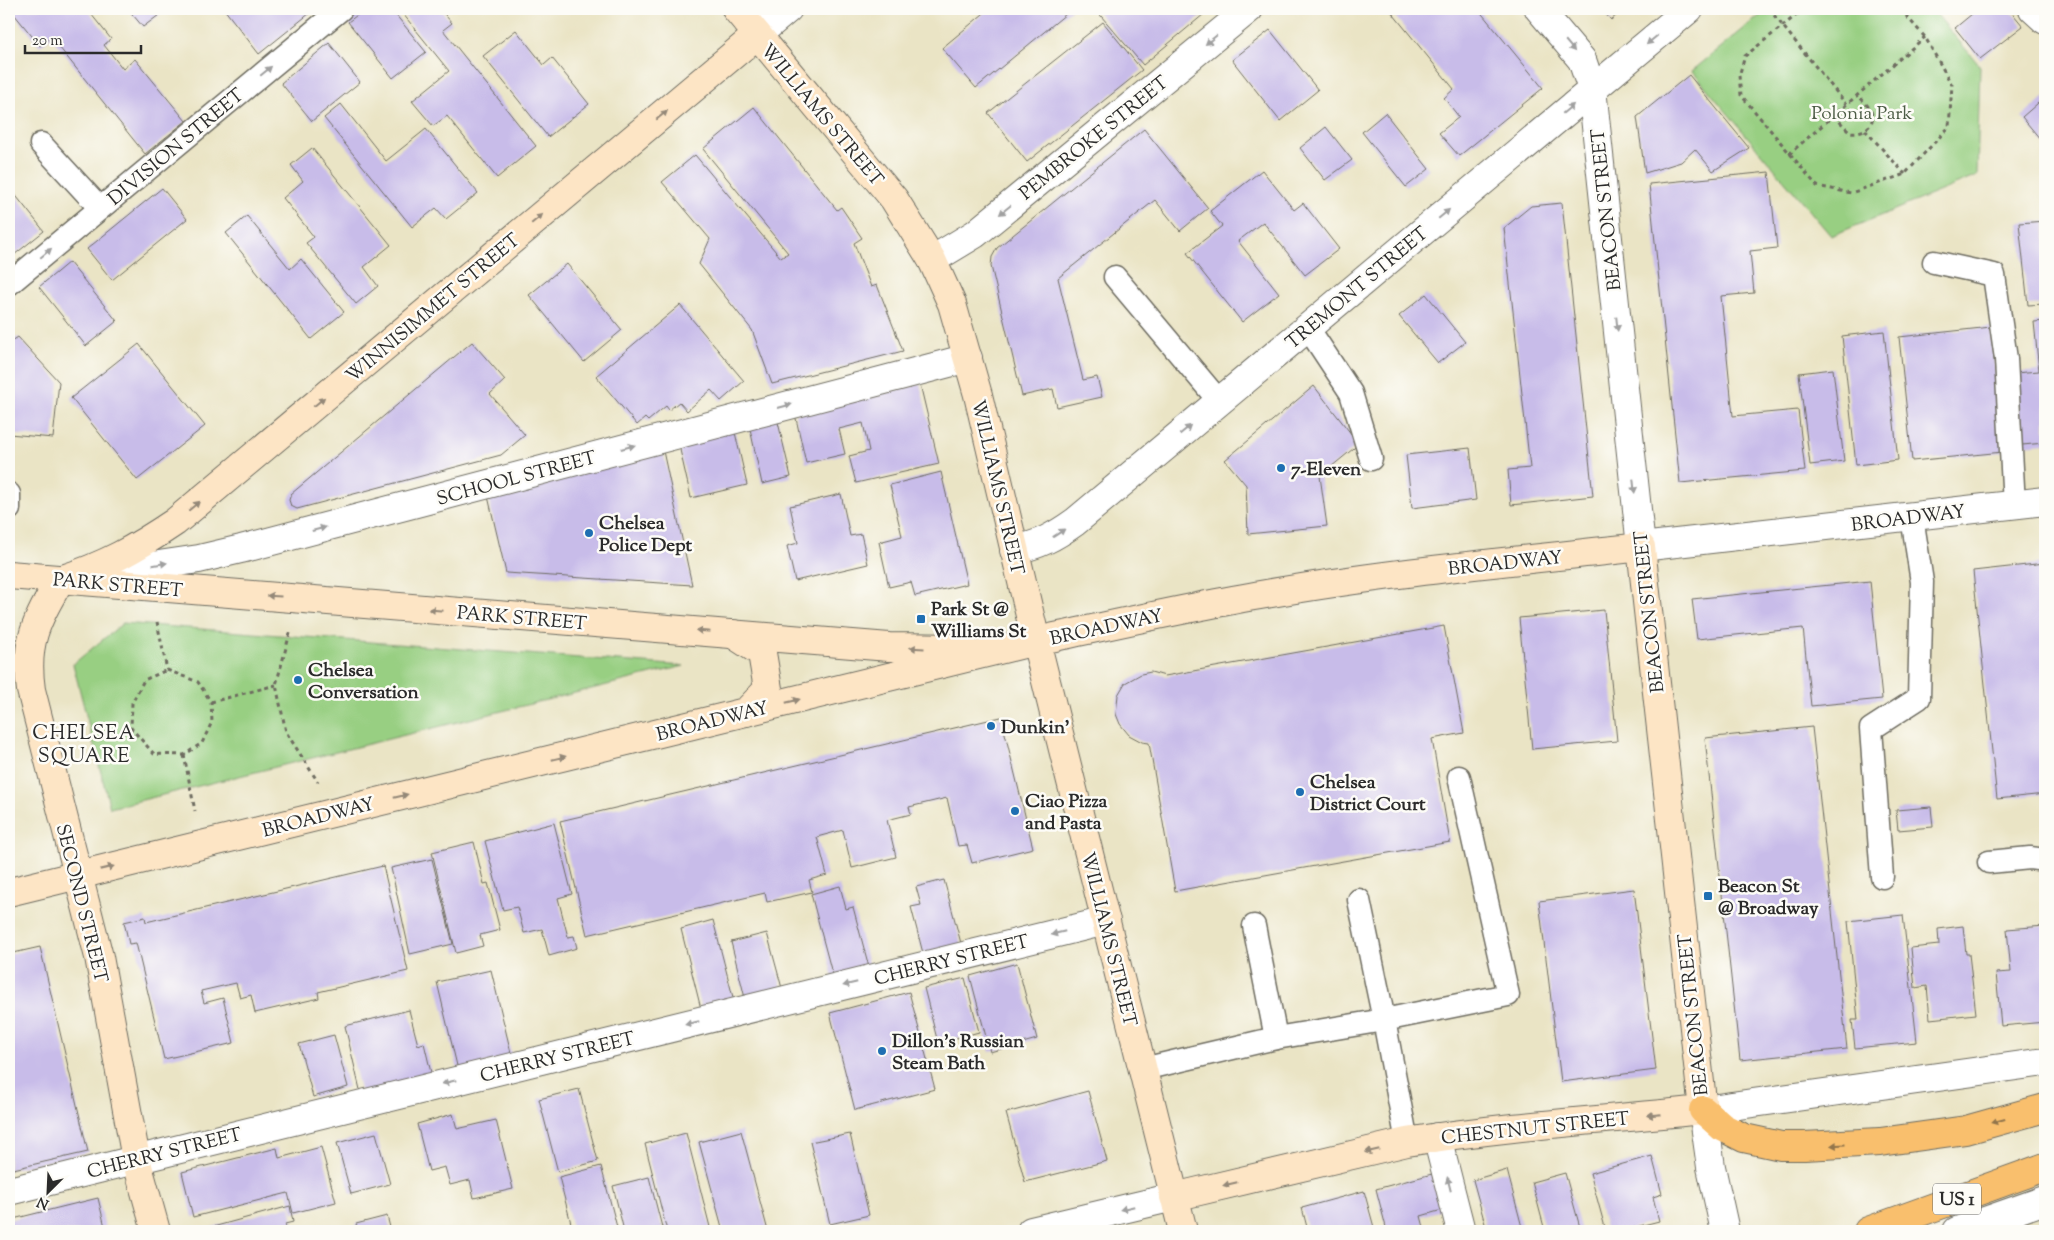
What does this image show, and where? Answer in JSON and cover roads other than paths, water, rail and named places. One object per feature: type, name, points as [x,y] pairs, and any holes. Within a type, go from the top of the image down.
[{"type":"highway","points":[[1702,1110],[1722,1127],[1744,1138],[1781,1146],[1804,1146],[1880,1142],[1966,1130],[2045,1108]]},
{"type":"highway","name":"US 1","points":[[1868,1231],[2045,1168]]},
{"type":"highway","name":"US 1","points":[[1875,1231],[2045,1168]]},
{"type":"main road","name":"WILLIAMS STREET","points":[[736,9],[894,199],[932,260],[952,304],[968,358],[1036,641],[1183,1231]]},
{"type":"main road","name":"WINNISIMMET STREET","points":[[60,580],[93,570],[122,556],[175,522],[756,35]]},
{"type":"main road","name":"BROADWAY","points":[[9,892],[1036,641],[1182,610],[1349,581],[1642,547]]},
{"type":"main road","name":"BEACON STREET","points":[[1642,547],[1702,1110]]},
{"type":"main road","name":"PARK STREET","points":[[9,575],[926,648],[975,647],[1036,641]]},
{"type":"main road","name":"SECOND STREET","points":[[60,580],[40,616],[32,636],[29,653],[18,672],[31,690],[99,957],[136,1159],[156,1231]]},
{"type":"main road","points":[[733,634],[762,653],[768,688],[746,712]]},
{"type":"main road","name":"CHESTNUT STREET","points":[[1174,1197],[1407,1142],[1437,1137],[1481,1131],[1702,1110]]},
{"type":"street","name":"WINNISIMMET STREET","points":[[756,35],[788,9]]},
{"type":"street","name":"PEMBROKE STREET","points":[[932,260],[975,234],[1249,9]]},
{"type":"street","name":"BEACON STREET","points":[[1539,9],[1582,60],[1592,90],[1642,547]]},
{"type":"street","name":"TREMONT STREET","points":[[1014,550],[1036,545],[1054,537],[1075,522],[1689,9]]},
{"type":"street","points":[[2033,9],[2045,20]]},
{"type":"street","name":"SCHOOL STREET","points":[[60,580],[199,559],[241,549],[968,358]]},
{"type":"street","name":"BROADWAY","points":[[1642,547],[2045,501]]},
{"type":"street","name":"CHERRY STREET","points":[[9,1190],[1106,921]]},
{"type":"street","name":"CHESTNUT STREET","points":[[1702,1110],[2045,1062]]},
{"type":"street","name":"BEACON STREET","points":[[1702,1110],[1711,1167],[1725,1231]]},
{"type":"street","points":[[1437,1137],[1461,1231]]},
{"type":"street","name":"CHESTNUT STREET","points":[[1035,1231],[1174,1197]]},
{"type":"street","points":[[1957,1231],[2045,1200]]},
{"type":"lane","name":"DIVISION STREET","points":[[9,284],[341,9]]},
{"type":"lane","points":[[41,144],[100,208]]},
{"type":"lane","points":[[1934,262],[1994,276],[2006,359],[2014,505]]},
{"type":"lane","points":[[1115,277],[1219,402]]},
{"type":"lane","points":[[1308,328],[1351,393],[1371,458]]},
{"type":"lane","points":[[9,494],[9,509]]},
{"type":"lane","points":[[1882,877],[1871,729],[1919,698],[1922,582],[1912,517]]},
{"type":"lane","points":[[1143,1068],[1276,1038],[1384,1020],[1508,995],[1459,777]]},
{"type":"lane","points":[[1989,862],[2030,858],[2045,860]]},
{"type":"lane","points":[[1359,900],[1407,1142]]},
{"type":"lane","points":[[1254,926],[1276,1038]]},
{"type":"place","name":"7-Eleven","points":[[1281,468]]},
{"type":"place","name":"Chelsea Police Dept","points":[[589,533]]},
{"type":"place","name":"Park St @ Williams St","points":[[921,619]]},
{"type":"place","name":"Chelsea Conversation","points":[[298,680]]},
{"type":"place","name":"Dunkin'","points":[[991,726]]},
{"type":"place","name":"Chelsea District Court","points":[[1300,792]]},
{"type":"place","name":"Ciao Pizza and Pasta","points":[[1015,811]]},
{"type":"place","name":"Beacon St @ Broadway","points":[[1708,896]]},
{"type":"place","name":"Dillon's Russian Steam Bath","points":[[882,1051]]},
{"type":"district","name":"CHELSEA SQUARE","points":[[84,744]]},
{"type":"park label","name":"Polonia Park","points":[[1862,112]]}]
